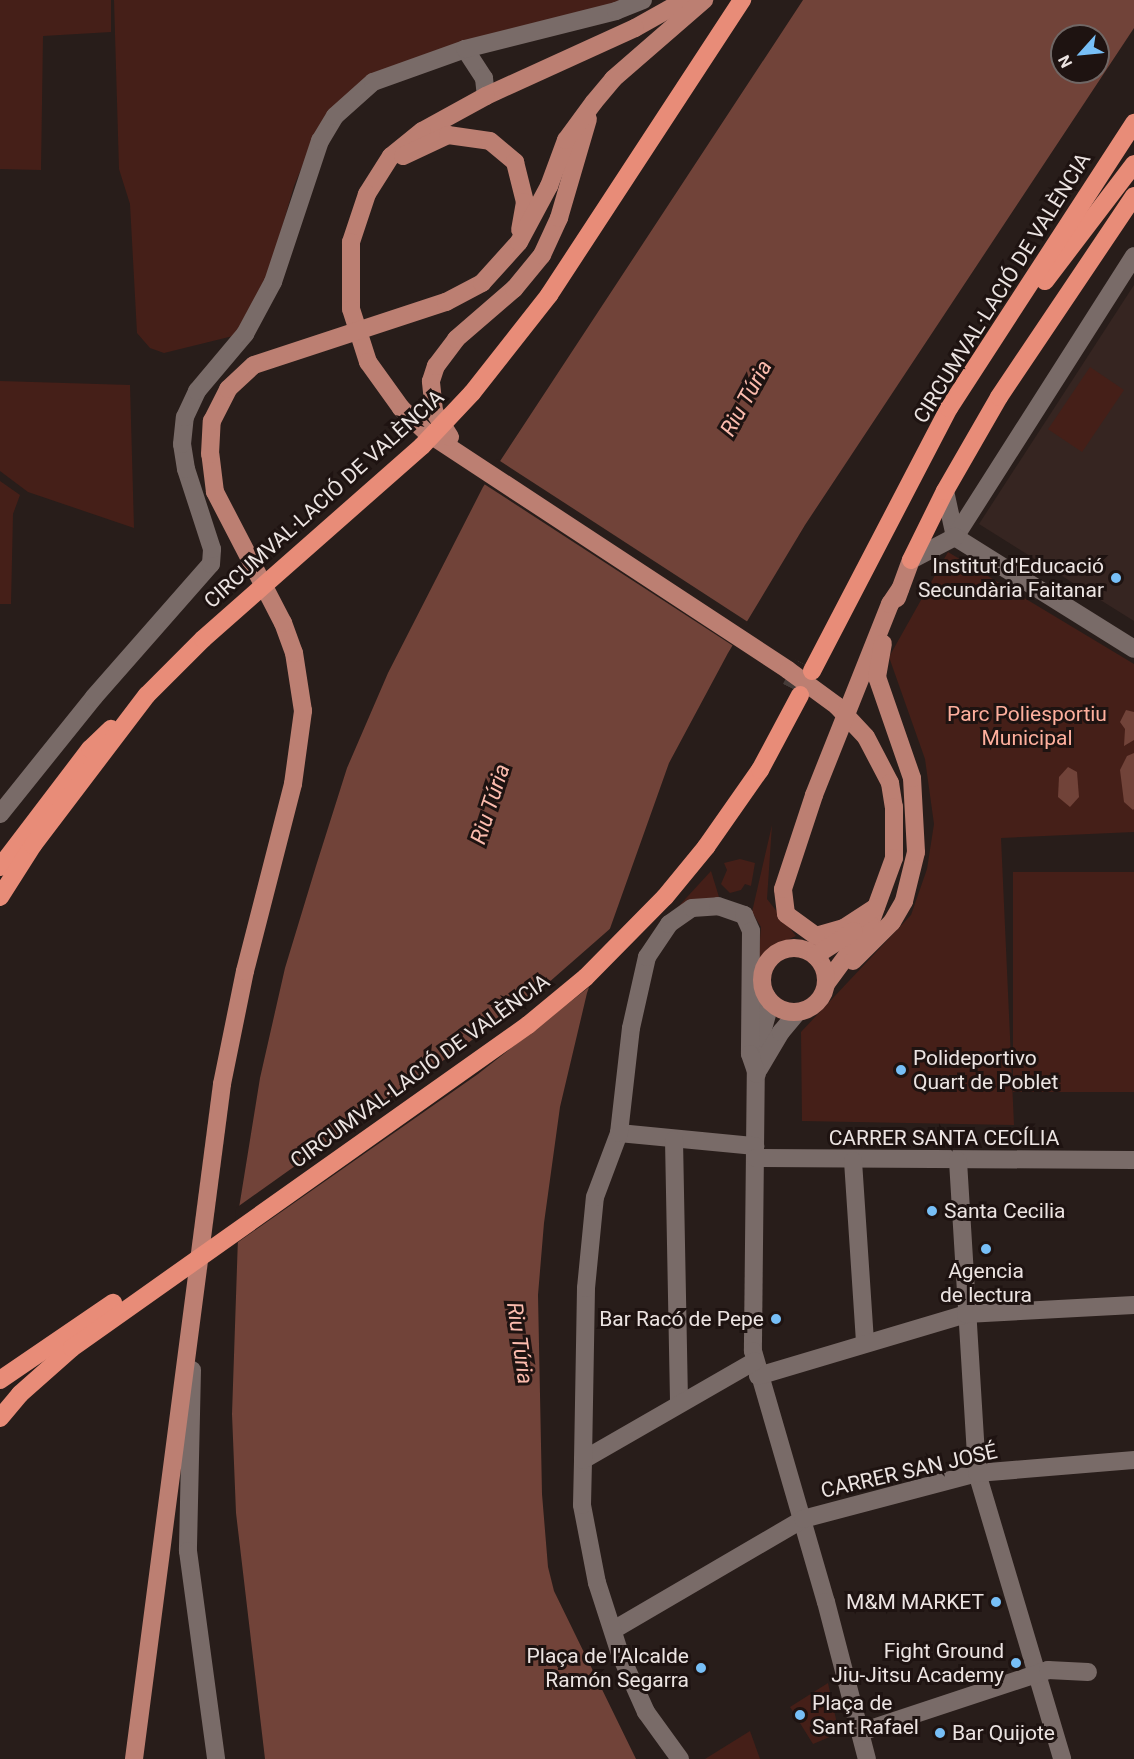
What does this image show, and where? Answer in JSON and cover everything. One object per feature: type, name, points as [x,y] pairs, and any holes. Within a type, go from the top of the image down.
[{"type":"highway","name":"CIRCUMVAL·LACIÓ DE VALÈNCIA","points":[[0,897],[33,845],[147,695],[203,639],[422,446],[472,393],[549,295],[742,0]]},
{"type":"highway","name":"CIRCUMVAL·LACIÓ DE VALÈNCIA","points":[[801,668],[975,365],[1085,201],[1092,183],[1134,123]]},
{"type":"highway","points":[[938,431],[1031,299],[1134,164]]},
{"type":"highway","points":[[801,668],[849,570],[943,402],[1009,300],[1092,183]]},
{"type":"highway","points":[[911,560],[945,491],[999,397],[1134,196]]},
{"type":"highway","points":[[0,1418],[20,1394],[72,1348],[162,1276],[521,1016],[581,966],[662,892],[795,692]]},
{"type":"highway","points":[[0,867],[90,749],[147,695]]},
{"type":"highway","points":[[0,1380],[162,1276]]},
{"type":"main road","points":[[685,0],[635,28],[486,96],[422,131],[391,156],[367,194],[351,242],[348,268],[351,309],[368,362],[401,408],[420,426],[448,442],[763,652],[801,668],[866,737],[890,783],[894,807],[894,858],[870,924],[839,970],[826,984],[815,1005],[798,1012],[780,1009],[767,997],[757,967],[784,950],[805,950],[814,956],[825,971],[826,984]]},
{"type":"main road","points":[[134,1759],[171,1454],[207,1212],[222,1084],[245,971],[293,784],[303,711],[294,653],[283,623],[215,492],[210,454],[212,421],[228,389],[254,366],[446,302],[482,283],[519,242],[549,186],[566,140],[594,102],[613,79],[704,0]]},
{"type":"main road","points":[[448,442],[434,411],[431,381],[444,352],[514,289],[542,255],[559,218],[594,102]]},
{"type":"main road","points":[[367,194],[407,152],[448,135],[490,141],[515,162],[525,202],[519,242]]},
{"type":"main road","points":[[839,970],[855,960],[892,922],[904,902],[916,852],[912,778],[878,677],[879,655],[911,560]]},
{"type":"main road","points":[[876,907],[844,928],[816,936],[786,915],[783,889],[789,862],[826,763],[890,604],[900,589]]},
{"type":"main road","points":[[814,956],[841,943],[876,907]]},
{"type":"street","points":[[0,814],[94,697],[211,564],[212,549],[186,469],[182,444],[185,417],[197,391],[245,334],[273,282],[320,141],[335,116],[373,82],[465,49],[616,11],[643,0]]},
{"type":"street","points":[[465,49],[484,78],[486,96]]},
{"type":"street","points":[[911,560],[955,537],[1134,256]]},
{"type":"street","points":[[945,491],[955,537],[1134,649]]},
{"type":"street","points":[[680,1759],[635,1694],[615,1629],[597,1583],[582,1505],[586,1288],[595,1197],[619,1133],[631,1028],[647,957],[669,924],[692,908],[718,906],[744,915],[751,931],[757,967],[750,1054],[757,1074]]},
{"type":"street","points":[[767,997],[768,1011],[756,1054],[756,1368],[802,1519],[867,1759]]},
{"type":"street","points":[[757,1074],[781,1032],[798,1012]]},
{"type":"street","name":"CARRER SANTA CECÍLIA","points":[[619,1133],[755,1152],[853,1161],[1134,1160]]},
{"type":"street","points":[[674,1140],[679,1404]]},
{"type":"street","points":[[853,1161],[865,1342]]},
{"type":"street","points":[[958,1161],[977,1473],[1062,1759]]},
{"type":"street","points":[[207,1212],[191,1379],[188,1551],[216,1759]]},
{"type":"street","points":[[583,1460],[679,1404],[756,1368],[865,1342],[966,1314],[1134,1305]]},
{"type":"street","name":"CARRER SAN JOSÉ","points":[[615,1629],[802,1519],[977,1473],[1134,1460]]},
{"type":"street","points":[[861,1732],[1048,1670],[1088,1672]]},
{"type":"shaded area","points":[[1134,285],[1134,621],[979,524]]},
{"type":"green space","points":[[0,0],[111,0],[111,32],[43,36],[41,170],[0,169]]},
{"type":"green space","points":[[114,0],[624,0],[370,77],[319,126],[294,186],[269,273],[252,311],[233,336],[164,353],[150,348],[137,333],[130,204],[119,169]]},
{"type":"green space","points":[[1090,367],[1124,390],[1082,452],[1048,429]]},
{"type":"green space","points":[[0,381],[130,385],[134,528],[28,492],[0,471]]},
{"type":"green space","points":[[0,481],[20,495],[13,514],[11,604],[0,604]]},
{"type":"green space","name":"Parc Poliesportiu Municipal","points":[[948,552],[1134,664],[1134,832],[1001,838],[1014,1125],[802,1121],[801,1032],[911,915],[927,869],[934,824],[925,759],[889,657]]},
{"type":"green space","points":[[772,825],[767,899],[796,936],[772,947],[758,963],[761,927],[752,912]]},
{"type":"green space","points":[[740,859],[755,863],[751,886],[745,884],[741,890],[730,893],[721,884],[727,870],[724,863]]},
{"type":"green space","points":[[711,871],[719,897],[677,908]]},
{"type":"green space","points":[[1013,872],[1134,872],[1134,1092],[1013,1092]]},
{"type":"green space","points":[[828,1683],[839,1733],[813,1744],[790,1707]]},
{"type":"green space","points":[[750,1731],[760,1759],[705,1759]]},
{"type":"water","name":"Riu Túria","points":[[803,0],[1134,0],[1134,28],[1110,64],[1110,24],[1050,24],[1050,84],[1097,84],[805,525],[728,653],[669,763],[587,993],[560,1107],[544,1223],[538,1295],[542,1494],[548,1567],[554,1591],[636,1759],[265,1759],[236,1513],[232,1414],[239,1208],[260,1078],[285,968],[347,768],[388,673],[483,487]]},
{"type":"water","points":[[1126,710],[1134,712],[1134,740],[1124,746],[1125,729],[1120,722]]},
{"type":"water","points":[[1134,753],[1133,810],[1124,802],[1120,770],[1127,756]]},
{"type":"water","points":[[1068,767],[1077,772],[1079,797],[1070,807],[1058,797],[1059,777]]},
{"type":"pier","points":[[497,459],[749,623],[734,646],[482,482]]},
{"type":"pier","points":[[612,927],[593,984],[478,1074],[234,1245],[236,1208],[531,998]]},
{"type":"tunnel","points":[[791,688],[803,664]]},
{"type":"place","name":"Institut d'Educació Secundària Faitanar","points":[[1116,578]]},
{"type":"place","name":"Polideportivo Quart de Poblet","points":[[901,1070]]},
{"type":"place","name":"Santa Cecilia","points":[[932,1211]]},
{"type":"place","name":"Agencia de lectura","points":[[986,1249]]},
{"type":"place","name":"Bar Racó de Pepe","points":[[776,1319]]},
{"type":"place","name":"M&M MARKET","points":[[996,1602]]},
{"type":"place","name":"Fight Ground Jiu-Jitsu Academy","points":[[1016,1663]]},
{"type":"place","name":"Plaça de l'Alcalde Ramón Segarra","points":[[701,1668]]},
{"type":"place","name":"Plaça de Sant Rafael","points":[[800,1715]]},
{"type":"place","name":"Bar Quijote","points":[[940,1733]]}]
